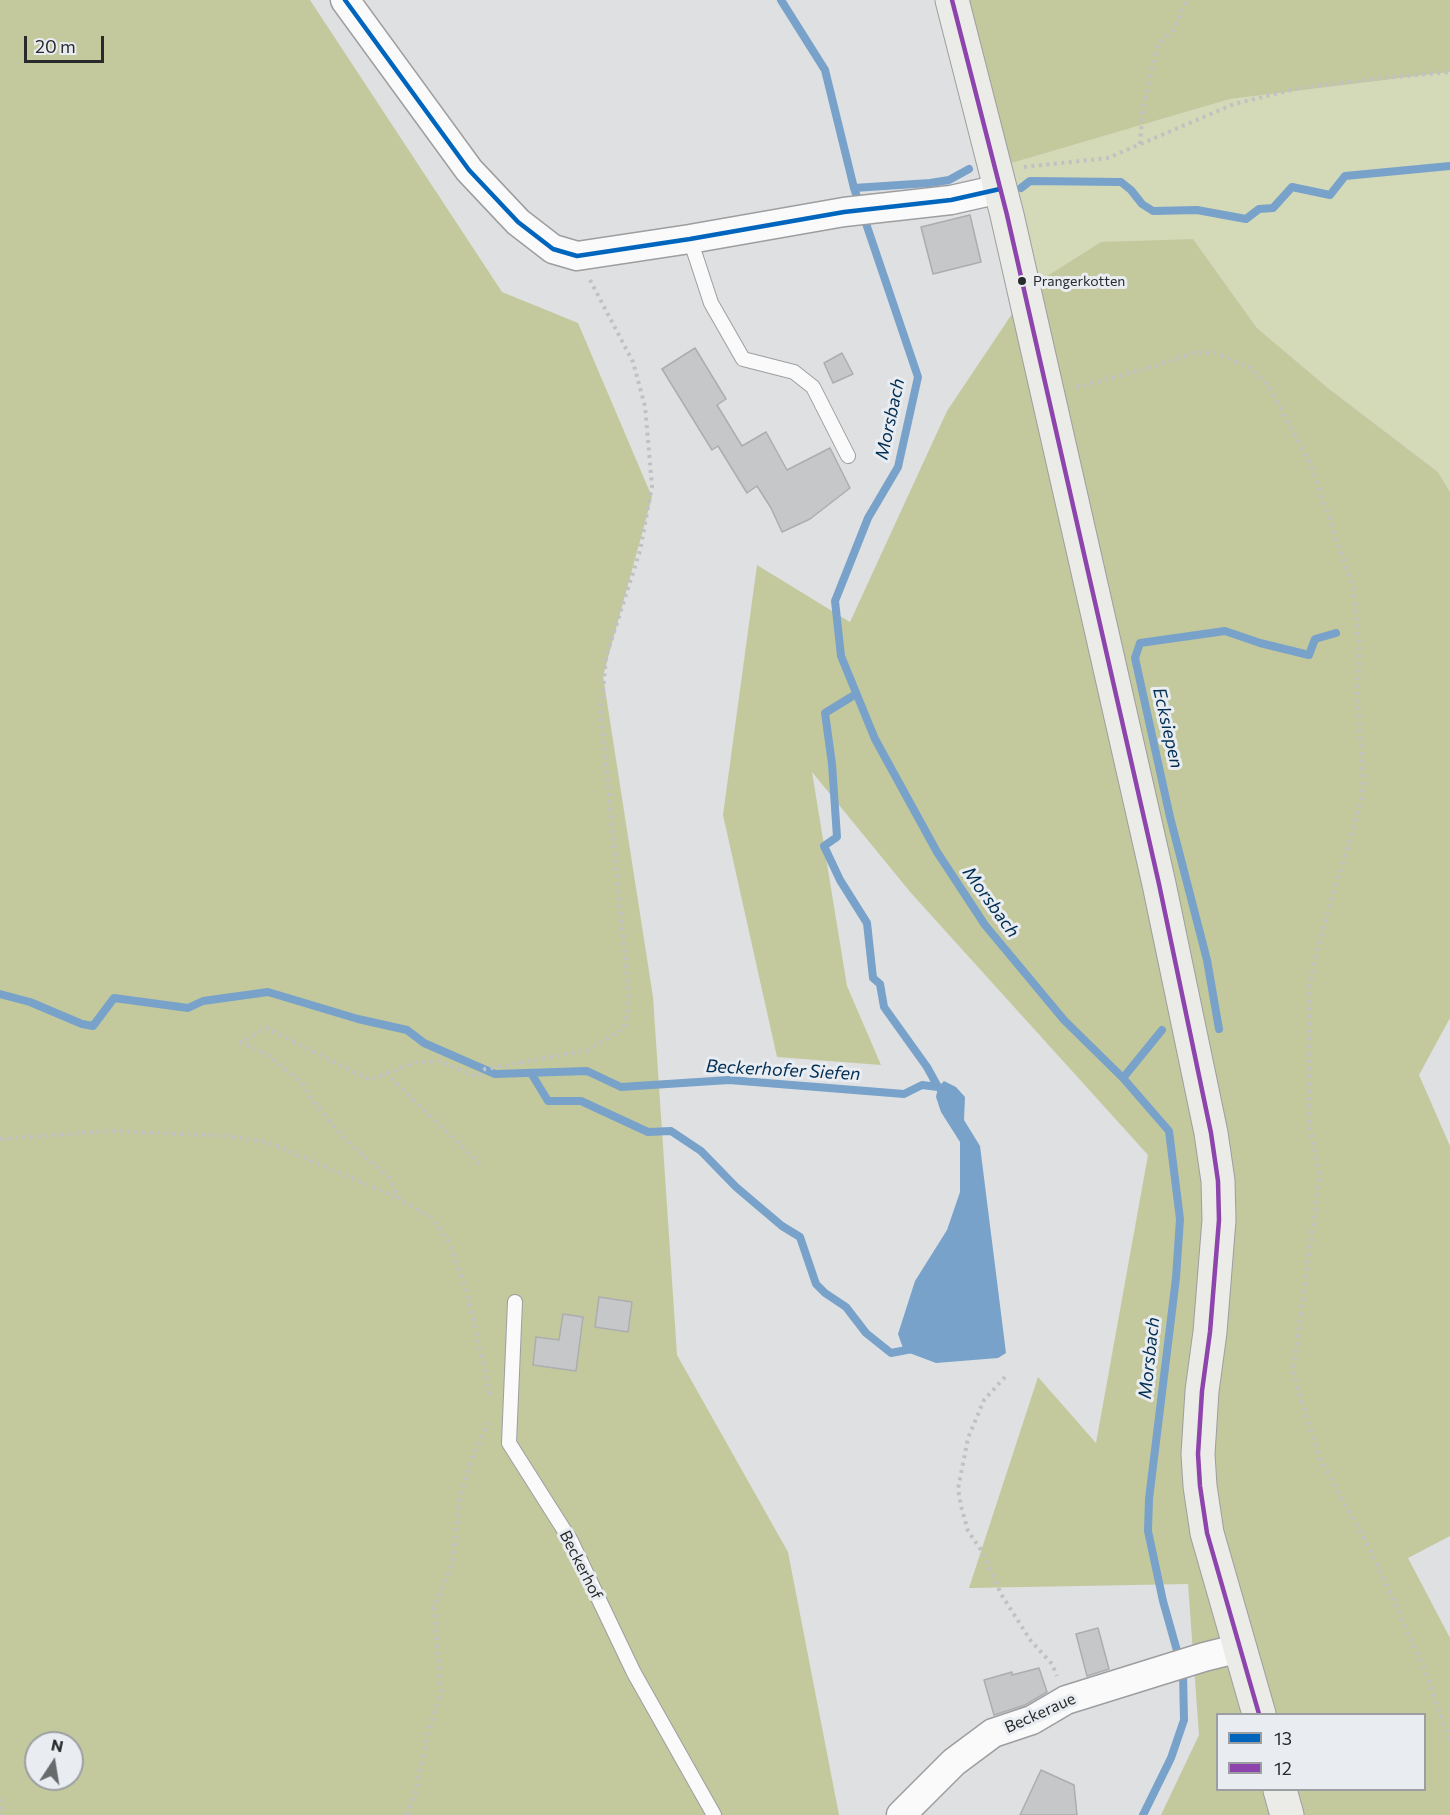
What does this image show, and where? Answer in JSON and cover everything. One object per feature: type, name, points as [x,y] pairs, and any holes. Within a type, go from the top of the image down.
[{"type":"main road","points":[[952,0],[998,181],[1159,884],[1211,1132],[1218,1181],[1219,1220],[1198,1454],[1207,1533],[1259,1713]]},
{"type":"main road","points":[[1280,1791],[1287,1815]]},
{"type":"street","points":[[345,0],[469,170],[526,229],[553,249],[578,256],[844,212],[951,200],[998,181]]},
{"type":"street","name":"Beckeraue","points":[[901,1815],[954,1762],[993,1733],[1032,1720],[1066,1700],[1240,1648]]},
{"type":"lane","points":[[690,239],[711,303],[743,359],[794,372],[813,387],[848,456]]},
{"type":"lane","name":"Beckerhof","points":[[515,1302],[509,1443],[571,1541],[634,1673],[714,1815]]},
{"type":"path","points":[[1140,144],[1143,108],[1158,45],[1173,30],[1187,0]]},
{"type":"path","points":[[998,181],[1108,158],[1234,104],[1300,88],[1450,72]]},
{"type":"path","points":[[400,1200],[389,1178],[345,1139],[312,1100],[302,1083],[269,1056],[241,1042],[267,1028],[370,1080],[413,1063],[440,1061],[477,1077],[485,1069],[589,1050],[624,1028],[629,998],[601,715],[606,657],[640,551],[652,486],[645,406],[633,362],[578,256]]},
{"type":"path","points":[[1073,378],[1078,387],[1197,352],[1216,353],[1249,367],[1268,385],[1311,465],[1353,588],[1359,642],[1358,702],[1363,779],[1361,801],[1310,983],[1310,1128],[1320,1175],[1293,1371],[1318,1455],[1372,1553],[1425,1673],[1450,1742]]},
{"type":"path","points":[[386,1073],[480,1164]]},
{"type":"path","points":[[0,1139],[110,1131],[227,1136],[268,1142],[400,1200],[431,1217],[448,1240],[467,1292],[491,1400]]},
{"type":"path","points":[[1005,1377],[984,1400],[968,1438],[958,1489],[961,1506],[968,1531],[983,1553],[1001,1594],[1031,1641],[1052,1664],[1066,1700]]},
{"type":"path","points":[[407,1815],[416,1789],[427,1738],[441,1690],[434,1607],[452,1564],[460,1495],[471,1461],[489,1421]]},
{"type":"path","points":[[0,1799],[2,1815]]},
{"type":"green space","points":[[0,0],[310,0],[502,292],[578,323],[652,497],[603,676],[653,997],[677,1355],[788,1552],[839,1815],[0,1815]]},
{"type":"green space","points":[[957,0],[1450,0],[1450,72],[1230,99],[998,167]]},
{"type":"green space","points":[[1450,72],[1450,492],[1438,472],[1328,388],[1257,328],[1193,239],[1030,287],[998,167],[1230,99]]},
{"type":"green space","points":[[1193,239],[1257,328],[1328,388],[1438,472],[1450,492],[1450,1018],[1419,1075],[1450,1146],[1450,1536],[1408,1558],[1450,1638],[1450,1815],[1161,1815],[1199,1735],[1188,1584],[969,1588],[1038,1377],[1096,1443],[1148,1155],[911,893],[812,772],[847,986],[881,1065],[777,1057],[723,815],[757,565],[850,622],[947,411],[1030,287],[1101,242]]},
{"type":"water","points":[[944,1081],[956,1087],[965,1097],[964,1120],[980,1146],[1006,1353],[998,1358],[936,1363],[904,1351],[898,1334],[915,1281],[947,1230],[960,1192],[960,1142],[941,1112],[936,1097],[938,1087]]},
{"type":"building","points":[[970,215],[981,262],[933,274],[921,227]]},
{"type":"building","points":[[695,348],[726,399],[717,405],[742,446],[766,432],[787,470],[830,448],[850,488],[810,519],[782,532],[757,486],[747,493],[718,446],[712,450],[662,369]]},
{"type":"building","points":[[842,353],[853,374],[833,383],[824,363]]},
{"type":"building","points":[[599,1297],[632,1302],[628,1332],[595,1327]]},
{"type":"building","points":[[563,1314],[583,1317],[576,1371],[533,1365],[536,1337],[559,1340]]},
{"type":"building","points":[[1098,1628],[1109,1669],[1087,1676],[1076,1634]]},
{"type":"building","points":[[1039,1668],[1047,1692],[1025,1705],[994,1715],[984,1680],[1012,1672],[1012,1675]]},
{"type":"building","points":[[1041,1770],[1074,1785],[1077,1815],[1020,1815]]},
{"type":"waterway","name":"Morsbach","points":[[781,0],[825,70],[854,188],[918,377],[898,467],[868,518],[835,601],[841,656],[875,739],[937,852],[985,925],[1064,1020],[1123,1078],[1169,1131],[1180,1219],[1176,1278],[1149,1499],[1148,1531],[1163,1601],[1183,1672],[1184,1720],[1171,1758],[1143,1815]]},
{"type":"waterway","points":[[1021,188],[1030,181],[1121,182],[1142,204],[1153,211],[1197,210],[1246,219],[1259,209],[1273,208],[1292,187],[1330,195],[1345,176],[1450,166]]},
{"type":"waterway","points":[[854,188],[949,180],[969,169]]},
{"type":"waterway","name":"Ecksiepen","points":[[1219,1029],[1207,960],[1170,817],[1135,658],[1140,643],[1225,631],[1260,643],[1309,655],[1315,639],[1336,633]]},
{"type":"waterway","name":"Beckerhofer Siefen","points":[[0,994],[30,1002],[82,1024],[93,1026],[114,998],[188,1008],[203,1001],[268,992],[358,1019],[407,1030],[424,1043],[495,1074],[587,1071],[621,1087],[729,1080],[904,1094],[922,1085],[938,1087],[927,1067],[884,1007],[880,984],[873,978],[867,923],[840,880],[824,846],[837,837],[832,764],[825,713],[856,694]]},
{"type":"waterway","name":"Ecksiepen","points":[[1123,1078],[1162,1030]]},
{"type":"waterway","points":[[531,1073],[548,1101],[581,1101],[648,1132],[671,1131],[701,1151],[736,1187],[782,1226],[800,1237],[816,1284],[846,1307],[866,1333],[891,1353],[912,1349]]},
{"type":"transit line","name":"13","points":[[345,0],[469,170],[518,222],[553,249],[577,256],[844,212],[951,200],[1000,189]]},
{"type":"transit line","name":"12","points":[[952,0],[1007,215],[1159,884],[1211,1133],[1218,1181],[1219,1220],[1210,1332],[1202,1391],[1198,1454],[1200,1486],[1207,1533],[1259,1713]]},
{"type":"place","name":"Prangerkotten","points":[[1022,281]]}]
